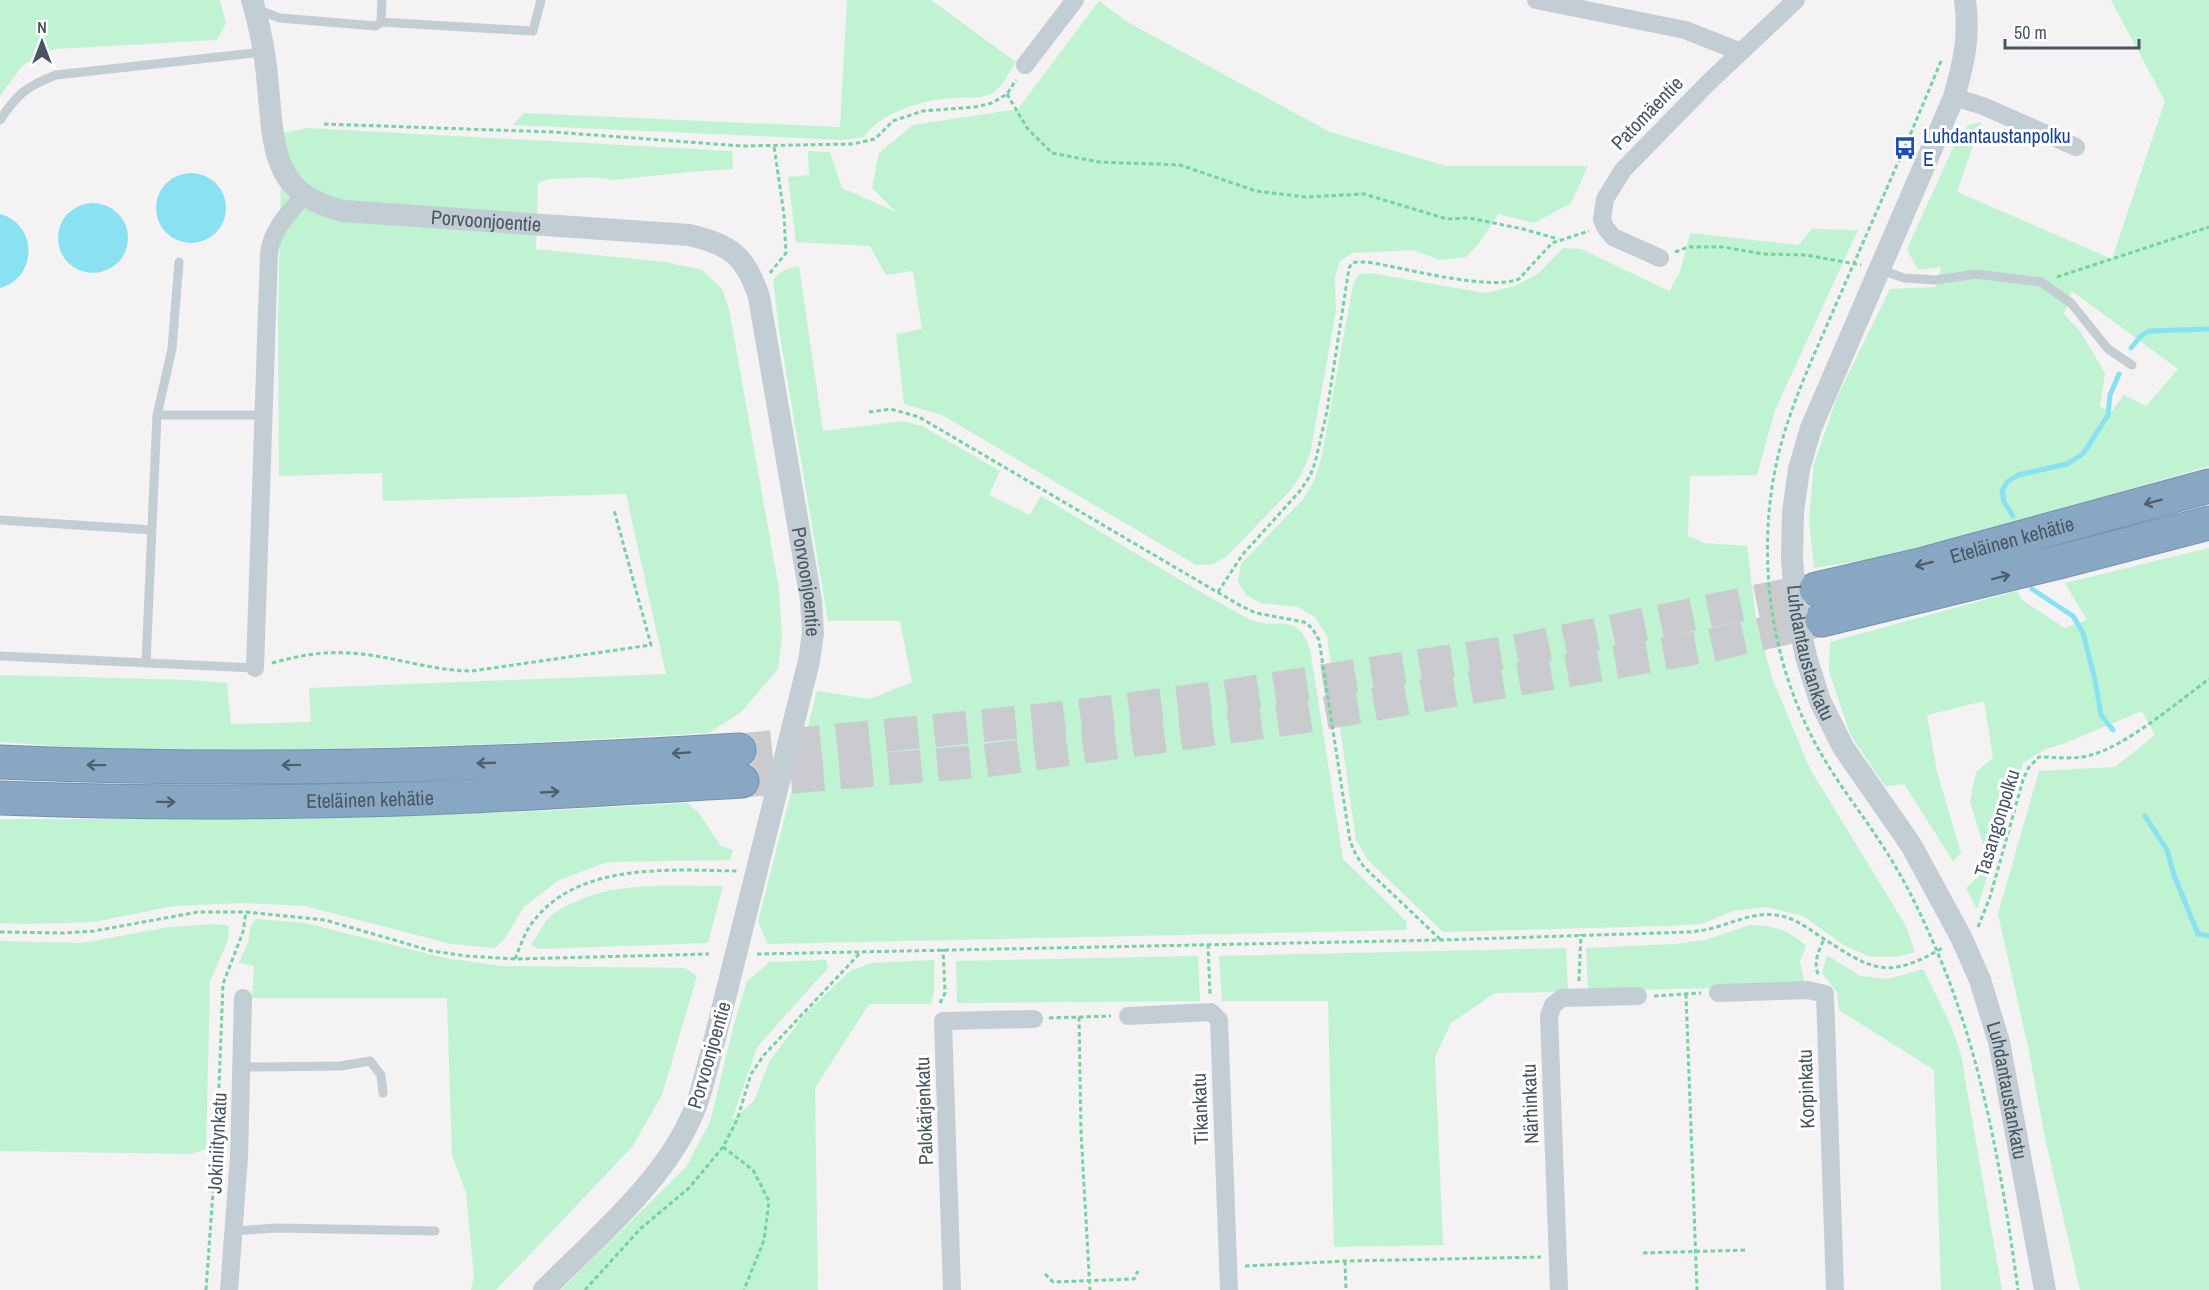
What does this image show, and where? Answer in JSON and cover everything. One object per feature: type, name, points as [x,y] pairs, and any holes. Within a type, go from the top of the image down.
[{"type":"highway","name":"Eteläinen kehätie","points":[[2209,486],[1924,564],[1819,605],[2063,561],[2209,523]]},
{"type":"highway","name":"Eteläinen kehätie","points":[[0,798],[178,802],[452,797],[741,765],[590,759],[458,764],[232,766],[7,762]]},
{"type":"street","points":[[1025,65],[1076,0]]},
{"type":"street","points":[[1536,0],[1685,30],[1741,52]]},
{"type":"street","name":"Patomäentie","points":[[1605,227],[1602,219],[1605,200],[1623,170],[1796,0]]},
{"type":"street","name":"Luhdantaustankatu","points":[[1965,0],[1968,24],[1965,53],[1954,97],[1816,418],[1799,469],[1793,512],[1792,559],[1796,608],[1806,657],[1820,701],[1843,747],[1911,845],[1980,980],[1999,1042],[2045,1290]]},
{"type":"street","name":"Porvoonjoentie","points":[[253,4],[263,52],[269,110],[278,158],[283,172],[304,195],[323,206],[343,211],[689,234],[722,245],[736,254],[748,269],[759,297],[811,600],[813,633],[809,661],[699,1098],[674,1148],[639,1194],[544,1290]]},
{"type":"street","points":[[1954,97],[1983,106],[2076,147]]},
{"type":"street","points":[[255,668],[270,245],[277,228],[304,195]]},
{"type":"street","points":[[1605,227],[1613,237],[1660,258]]},
{"type":"street","points":[[1718,993],[1808,990],[1825,994]]},
{"type":"street","name":"Korpinkatu","points":[[1825,994],[1835,1290]]},
{"type":"street","name":"Närhinkatu","points":[[1559,1290],[1550,1016],[1553,1005],[1562,999],[1638,996]]},
{"type":"street","name":"Jokiniitynkatu","points":[[228,1290],[239,1157],[243,998]]},
{"type":"street","points":[[1128,1016],[1211,1012]]},
{"type":"street","name":"Tikankatu","points":[[1211,1012],[1219,1020],[1229,1290]]},
{"type":"street","points":[[943,1021],[1034,1019]]},
{"type":"street","name":"Palokärjenkatu","points":[[943,1021],[952,1290]]},
{"type":"lane","points":[[381,22],[382,0]]},
{"type":"lane","points":[[253,4],[280,18],[376,26],[381,22],[533,31],[541,0]]},
{"type":"lane","points":[[0,120],[11,102],[32,84],[56,75],[263,52]]},
{"type":"lane","points":[[146,662],[157,414],[172,349],[178,262]]},
{"type":"lane","points":[[1881,270],[1904,278],[1935,280],[1976,274],[2041,282],[2071,303],[2108,349],[2132,365]]},
{"type":"lane","points":[[157,414],[264,414]]},
{"type":"lane","points":[[0,520],[152,530]]},
{"type":"lane","points":[[0,656],[255,668]]},
{"type":"lane","points":[[243,1067],[341,1066],[370,1061],[381,1075],[383,1093]]},
{"type":"lane","points":[[234,1231],[277,1228],[435,1231]]},
{"type":"path","points":[[1867,233],[1898,167],[1944,55]]},
{"type":"path","points":[[324,124],[553,132],[742,146],[853,144],[875,139],[892,121],[923,111],[975,107],[993,103],[1007,94],[1025,65]]},
{"type":"path","points":[[1007,94],[1027,128],[1052,153],[1099,162],[1180,165],[1256,191],[1305,197],[1364,194],[1447,219],[1469,218],[1523,229],[1560,240]]},
{"type":"path","points":[[774,146],[784,215],[786,253]]},
{"type":"path","points":[[1218,592],[1243,554],[1299,492],[1310,476],[1327,411],[1348,268],[1352,263],[1370,263],[1461,279],[1512,282],[1519,279],[1552,243],[1605,227]]},
{"type":"path","points":[[2041,282],[2209,227]]},
{"type":"path","points":[[1660,258],[1688,247],[1722,247],[1763,254],[1806,255],[1881,270]]},
{"type":"path","points":[[869,412],[891,409],[919,417],[1256,613],[1304,622],[1312,628],[1319,640],[1350,841],[1364,867],[1441,940]]},
{"type":"path","points":[[255,668],[328,652],[380,657],[447,670],[472,670],[651,645],[614,510]]},
{"type":"path","name":"Tasangonpolku","points":[[749,954],[1441,940],[1690,932],[1712,929],[1746,917],[1763,914],[1778,915],[1797,921],[1870,966],[1887,969],[1906,965],[1980,926],[2022,780],[2029,767],[2039,757],[2069,758],[2091,755],[2123,740],[2209,679]]},
{"type":"path","points":[[515,959],[529,929],[547,908],[586,883],[606,877],[635,873],[675,870],[739,871]]},
{"type":"path","points":[[0,932],[94,931],[198,912],[246,912],[325,920],[432,951],[467,956],[515,959],[709,954]]},
{"type":"path","points":[[206,1290],[217,1136],[223,984],[243,932],[246,912]]},
{"type":"path","points":[[1578,998],[1581,934]]},
{"type":"path","points":[[1824,939],[1816,957],[1815,968],[1825,994]]},
{"type":"path","points":[[1208,944],[1211,1012]]},
{"type":"path","points":[[943,949],[945,993],[940,1005],[943,1021]]},
{"type":"path","points":[[585,1290],[640,1229],[689,1188],[723,1147],[737,1120],[751,1074],[764,1055],[862,951]]},
{"type":"path","points":[[1638,996],[1718,993]]},
{"type":"path","points":[[1686,994],[1697,1290]]},
{"type":"path","points":[[1034,1019],[1128,1016]]},
{"type":"path","points":[[1079,1017],[1081,1132],[1090,1290]]},
{"type":"path","points":[[1966,1026],[1989,1112],[2018,1290]]},
{"type":"path","points":[[723,1147],[753,1170],[769,1201],[764,1240],[744,1290]]},
{"type":"path","points":[[1643,1253],[1748,1250]]},
{"type":"path","points":[[1228,1267],[1344,1261],[1557,1257]]},
{"type":"path","points":[[1344,1261],[1346,1290]]},
{"type":"path","points":[[1045,1274],[1053,1282],[1134,1279],[1138,1271]]},
{"type":"green space","points":[[0,0],[220,0],[226,23],[217,40],[55,49],[23,65],[0,96]]},
{"type":"green space","points":[[847,0],[931,0],[1016,62],[1000,86],[989,95],[928,101],[892,114],[871,128],[864,137],[844,140],[513,125],[524,113],[840,127]]},
{"type":"green space","points":[[2111,0],[2209,0],[2209,466],[2003,526],[1871,559],[1814,568],[1809,520],[1814,464],[1837,397],[1890,289],[1936,287],[1941,267],[1918,270],[1907,249],[1952,150],[1968,125],[1981,122],[1957,192],[2112,259],[2165,101]],"holes":[[[2072,291],[2178,369],[2146,406],[2124,395],[2111,412],[2100,406],[2105,373],[2080,331],[2064,314]]]},
{"type":"green space","points":[[1099,1],[1129,23],[1330,132],[1446,166],[1588,166],[1571,203],[1534,223],[1498,214],[1480,242],[1466,257],[1440,260],[1413,250],[1352,253],[1340,261],[1335,277],[1336,311],[1310,454],[1302,473],[1290,491],[1226,557],[1211,565],[1196,565],[942,415],[904,404],[896,334],[922,329],[913,271],[886,275],[870,246],[796,242],[788,177],[809,175],[808,151],[830,152],[842,188],[896,212],[872,188],[879,153],[913,125],[1018,109]]},
{"type":"green space","points":[[308,128],[732,151],[733,169],[613,180],[594,177],[549,179],[538,183],[536,249],[665,262],[702,270],[722,289],[729,309],[779,589],[782,637],[778,669],[741,712],[709,733],[523,743],[287,750],[100,749],[0,742],[0,675],[227,683],[231,724],[311,722],[309,688],[666,674],[626,494],[383,501],[382,473],[279,476],[278,322],[282,133]]},
{"type":"green space","points":[[1812,229],[1858,230],[1775,410],[1757,475],[1690,476],[1688,536],[1705,543],[1747,546],[1756,619],[1772,678],[1810,769],[1906,926],[1915,952],[1896,957],[1870,957],[1844,945],[1803,916],[1766,907],[1733,911],[1701,924],[1443,932],[1367,859],[1356,840],[1327,636],[1315,617],[1298,607],[1261,603],[1246,595],[1238,582],[1241,564],[1304,498],[1315,479],[1322,455],[1353,285],[1359,274],[1371,273],[1484,293],[1515,286],[1539,273],[1563,248],[1581,249],[1669,291],[1680,272],[1690,233],[1799,245]]},
{"type":"green space","points":[[799,266],[823,431],[903,421],[922,426],[1000,471],[989,495],[1030,515],[1041,496],[1169,574],[1247,618],[1257,622],[1291,625],[1298,629],[1310,649],[1343,859],[1406,921],[1407,930],[768,944],[758,922],[817,691],[870,699],[912,682],[900,621],[828,621],[779,330],[773,279],[784,270]]},
{"type":"green space","points":[[2209,548],[2209,1290],[2080,1290],[2045,1138],[2029,1051],[1998,914],[2039,771],[2115,767],[2155,735],[2142,711],[2044,750],[2023,763],[1977,909],[1966,888],[1980,875],[1986,853],[1970,802],[1976,772],[1993,758],[1984,701],[1927,715],[1937,772],[1961,853],[1953,861],[1904,784],[1885,786],[1850,734],[1829,671],[1830,642],[2017,591],[2022,600],[2065,628],[2087,620],[2065,583]]},
{"type":"green space","points":[[687,803],[698,812],[721,846],[733,850],[730,860],[607,862],[559,880],[524,907],[505,938],[495,948],[451,944],[305,906],[243,903],[174,906],[94,922],[0,923],[0,819],[297,819],[539,811]]},
{"type":"green space","points":[[723,886],[708,943],[538,949],[531,945],[552,915],[571,903],[592,895],[634,887]]},
{"type":"green space","points":[[256,919],[305,923],[445,958],[501,966],[685,968],[697,976],[662,1095],[632,1147],[496,1290],[471,1290],[474,1276],[466,1193],[452,1155],[447,998],[252,998],[254,966],[239,963],[248,943],[251,925]]},
{"type":"green space","points":[[214,924],[229,926],[228,940],[210,981],[206,1149],[190,1154],[0,1151],[0,941],[82,943],[169,927]]},
{"type":"green space","points":[[1750,925],[1781,930],[1806,946],[1800,961],[1805,986],[1588,991],[1586,948],[1675,944],[1705,940]]},
{"type":"green space","points":[[1566,948],[1568,992],[1495,993],[1451,1023],[1435,1057],[1443,1245],[1334,1247],[1328,1001],[1222,1001],[1219,956]]},
{"type":"green space","points":[[1827,955],[1860,976],[1888,979],[1923,969],[1960,1050],[2002,1290],[1941,1290],[1934,1070],[1839,1010],[1837,992],[1822,973]]},
{"type":"green space","points":[[1198,956],[1200,1001],[957,1003],[956,961]]},
{"type":"green space","points":[[826,960],[828,968],[757,1047],[732,1120],[754,1101],[769,1062],[805,1014],[850,971],[872,963],[934,960],[934,992],[931,1004],[869,1004],[815,1088],[818,1290],[561,1290],[686,1167],[710,1122],[747,981],[770,962]]},
{"type":"water","points":[[191,173],[204,176],[216,183],[223,195],[226,208],[223,221],[216,233],[204,240],[191,243],[178,240],[166,233],[159,221],[156,208],[159,195],[166,183],[178,176]]},
{"type":"water","points":[[93,203],[106,206],[118,213],[125,225],[128,238],[125,251],[118,263],[106,270],[93,273],[80,270],[68,263],[61,251],[58,238],[61,225],[68,213],[80,206]]},
{"type":"water","points":[[0,214],[21,228],[27,239],[28,251],[27,263],[21,274],[0,288]]},
{"type":"waterway","points":[[2131,348],[2140,337],[2149,331],[2209,329]]},
{"type":"waterway","points":[[2013,516],[2004,502],[2002,491],[2007,482],[2018,475],[2067,464],[2083,454],[2108,415],[2110,395],[2119,374]]},
{"type":"waterway","points":[[2032,589],[2073,616],[2083,633],[2101,715],[2113,730]]},
{"type":"waterway","points":[[2145,816],[2167,850],[2174,875],[2198,934],[2209,936]]},
{"type":"tunnel","points":[[739,750],[1060,718],[1213,698],[1515,651],[1816,589]]},
{"type":"tunnel","points":[[742,781],[984,761],[1302,717],[1708,646],[1822,620]]},
{"type":"place","name":"Luhdantaustanpolku E","points":[[1905,148]]}]
